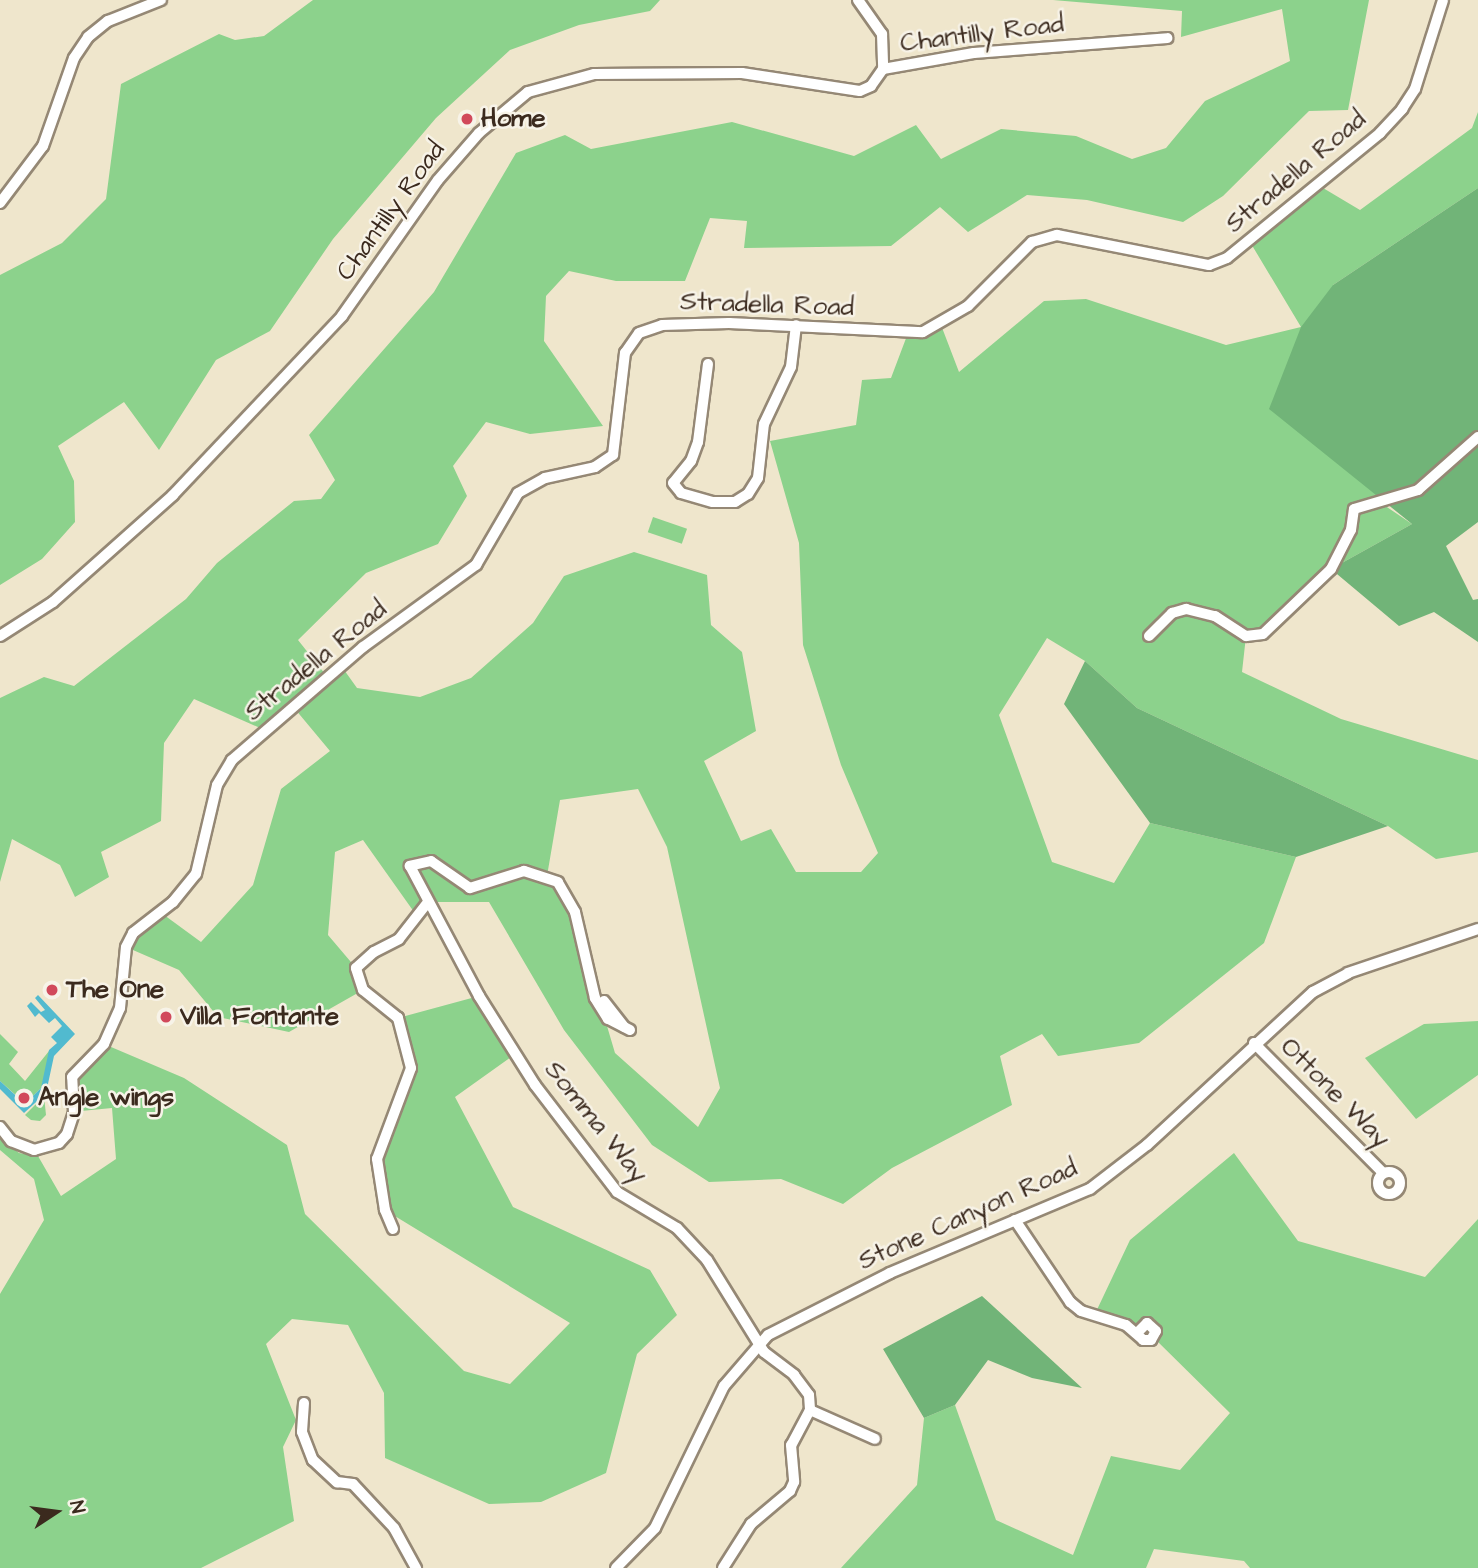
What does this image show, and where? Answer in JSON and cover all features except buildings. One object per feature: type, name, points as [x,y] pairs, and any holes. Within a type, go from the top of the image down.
[{"type":"street","points":[[0,203],[43,146],[74,58],[88,37],[108,21],[162,0]]},
{"type":"street","points":[[858,0],[881,34],[883,69]]},
{"type":"street","name":"Stradella Road","points":[[0,1127],[11,1141],[34,1150],[59,1143],[67,1134],[74,1112],[72,1077],[104,1044],[120,1008],[126,947],[134,933],[173,902],[196,874],[217,785],[232,760],[363,646],[475,565],[518,493],[545,478],[595,467],[613,455],[625,354],[639,333],[662,325],[796,326],[908,333],[932,329],[955,317],[1020,251],[1045,237],[1070,235],[1209,265],[1227,258],[1370,141],[1402,109],[1415,89],[1443,0]]},
{"type":"street","name":"Chantilly Road","points":[[0,636],[53,601],[173,495],[342,316],[438,180],[508,104],[556,81],[594,74],[742,73],[860,91],[871,86],[883,69],[974,53],[1167,38]]},
{"type":"street","points":[[708,364],[698,442],[691,461],[673,484],[681,493],[723,503],[735,502],[754,487],[764,424],[791,367],[796,326]]},
{"type":"street","points":[[1149,636],[1172,613],[1186,608],[1215,615],[1246,636],[1263,634],[1331,569],[1351,530],[1354,509],[1418,490],[1478,437]]},
{"type":"street","name":"Somma Way","points":[[627,1029],[608,1019],[594,989],[575,912],[558,882],[524,872],[485,886],[466,887],[424,860],[410,866],[498,1030],[535,1085],[617,1192],[677,1228],[707,1260],[758,1343],[803,1386],[810,1410]]},
{"type":"street","points":[[393,1229],[384,1210],[377,1160],[411,1068],[398,1018],[363,990],[356,968],[399,939],[428,902]]},
{"type":"street","name":"Stone Canyon Road","points":[[616,1568],[655,1528],[723,1385],[758,1343],[817,1307],[1090,1189],[1147,1145],[1254,1043],[1331,980],[1478,929]]},
{"type":"street","name":"Ottone Way","points":[[1254,1043],[1383,1173]]},
{"type":"street","points":[[1015,1220],[1070,1303],[1138,1332]]},
{"type":"street","points":[[304,1403],[301,1423],[307,1452],[324,1473],[337,1482],[354,1484],[394,1528],[415,1568]]},
{"type":"street","points":[[723,1568],[751,1524],[790,1491],[794,1482],[792,1445],[810,1410],[875,1438]]},
{"type":"green space","points":[[313,0],[660,0],[650,11],[579,25],[510,50],[436,118],[333,239],[270,331],[216,360],[159,450],[124,402],[58,446],[74,481],[75,522],[42,559],[0,585],[0,275],[62,243],[106,199],[121,84],[219,34],[235,40],[264,36]]},
{"type":"green space","points":[[1053,0],[1369,0],[1348,110],[1309,111],[1223,196],[1183,222],[1087,200],[1027,195],[968,232],[940,207],[891,246],[744,248],[747,221],[710,218],[685,281],[616,281],[569,271],[546,296],[544,341],[603,426],[530,434],[486,422],[453,466],[467,496],[438,544],[366,573],[298,640],[329,679],[342,667],[357,688],[420,697],[471,678],[533,623],[564,576],[634,552],[707,575],[711,625],[742,652],[756,731],[704,761],[741,841],[771,829],[796,872],[861,872],[878,853],[841,765],[803,645],[799,543],[770,441],[856,425],[862,380],[891,378],[908,333],[941,325],[959,372],[1044,301],[1086,299],[1226,345],[1301,327],[1250,242],[1318,185],[1360,210],[1472,128],[1478,112],[1478,188],[1333,285],[1378,501],[1412,524],[1331,569],[1269,629],[1246,636],[1242,672],[1341,719],[1478,760],[1478,852],[1436,859],[1388,826],[1137,708],[1085,661],[1047,638],[999,715],[1052,862],[1114,883],[1150,823],[1296,857],[1264,943],[1139,1043],[1058,1056],[1042,1034],[1000,1056],[1012,1105],[892,1168],[843,1204],[781,1179],[709,1182],[652,1145],[564,1030],[489,902],[428,902],[419,919],[363,840],[335,852],[328,935],[356,968],[363,990],[289,1032],[218,1017],[179,970],[126,947],[160,912],[201,942],[253,885],[281,789],[330,751],[295,709],[267,731],[194,699],[164,743],[161,821],[101,852],[109,877],[75,897],[60,865],[12,839],[0,882],[0,698],[44,677],[74,686],[186,599],[217,563],[294,501],[321,499],[335,480],[309,435],[434,292],[516,153],[565,135],[591,149],[732,122],[854,156],[916,125],[941,159],[1001,129],[1076,136],[1132,159],[1166,148],[1205,101],[1290,61],[1282,9],[1181,37],[1182,11]],"holes":[[[638,789],[667,847],[720,1088],[698,1127],[615,1053],[567,891],[547,876],[560,800]]]},
{"type":"green space","points":[[1478,188],[1478,522],[1446,546],[1473,600],[1478,599],[1478,642],[1434,612],[1399,626],[1331,569],[1412,524],[1269,409],[1301,327],[1333,285]]},
{"type":"green space","points":[[653,517],[687,529],[682,544],[648,532]]},
{"type":"green space","points":[[1085,661],[1137,708],[1388,826],[1296,857],[1150,823],[1064,704]]},
{"type":"green space","points":[[479,996],[514,1055],[455,1097],[513,1207],[650,1270],[677,1315],[637,1354],[606,1473],[541,1502],[489,1504],[385,1458],[384,1393],[348,1325],[292,1319],[266,1344],[296,1420],[283,1447],[294,1521],[201,1568],[0,1568],[0,1294],[44,1220],[34,1179],[0,1150],[0,1137],[19,1153],[38,1156],[61,1196],[116,1159],[112,1108],[81,1111],[72,1077],[104,1044],[184,1078],[287,1145],[305,1214],[464,1371],[510,1384],[570,1323],[385,1210],[377,1160],[411,1068],[398,1018]]},
{"type":"green space","points":[[1478,1021],[1478,1075],[1416,1119],[1365,1058],[1424,1024]]},
{"type":"green space","points":[[0,1034],[18,1052],[9,1064],[25,1081],[49,1051],[52,1054],[41,1088],[31,1098],[25,1092],[19,1098],[0,1081]]},
{"type":"green space","points":[[44,1096],[46,1115],[40,1121],[31,1120],[25,1115]]},
{"type":"green space","points":[[1234,1153],[1298,1241],[1425,1277],[1478,1219],[1478,1568],[1250,1568],[1244,1561],[1154,1549],[1146,1568],[841,1568],[917,1485],[924,1418],[955,1405],[996,1520],[1073,1555],[1111,1456],[1180,1470],[1230,1413],[1154,1338],[1140,1337],[1094,1316],[1130,1240]]},
{"type":"green space","points":[[982,1296],[1082,1388],[1032,1378],[988,1360],[955,1405],[924,1418],[883,1349]]},
{"type":"water","points":[[38,995],[75,1034],[54,1056],[46,1093],[24,1113],[0,1089],[0,1081],[25,1104],[41,1088],[49,1050],[57,1043],[51,1037],[62,1026],[55,1018],[49,1023],[39,1013],[35,1017],[27,1006],[31,1002],[41,1012],[45,1010],[35,998]]},
{"type":"place","name":"Home","points":[[467,119]]},
{"type":"place","name":"The One","points":[[52,990]]},
{"type":"place","name":"Villa Fontante","points":[[166,1017]]},
{"type":"place","name":"Angle wings","points":[[24,1098]]}]
